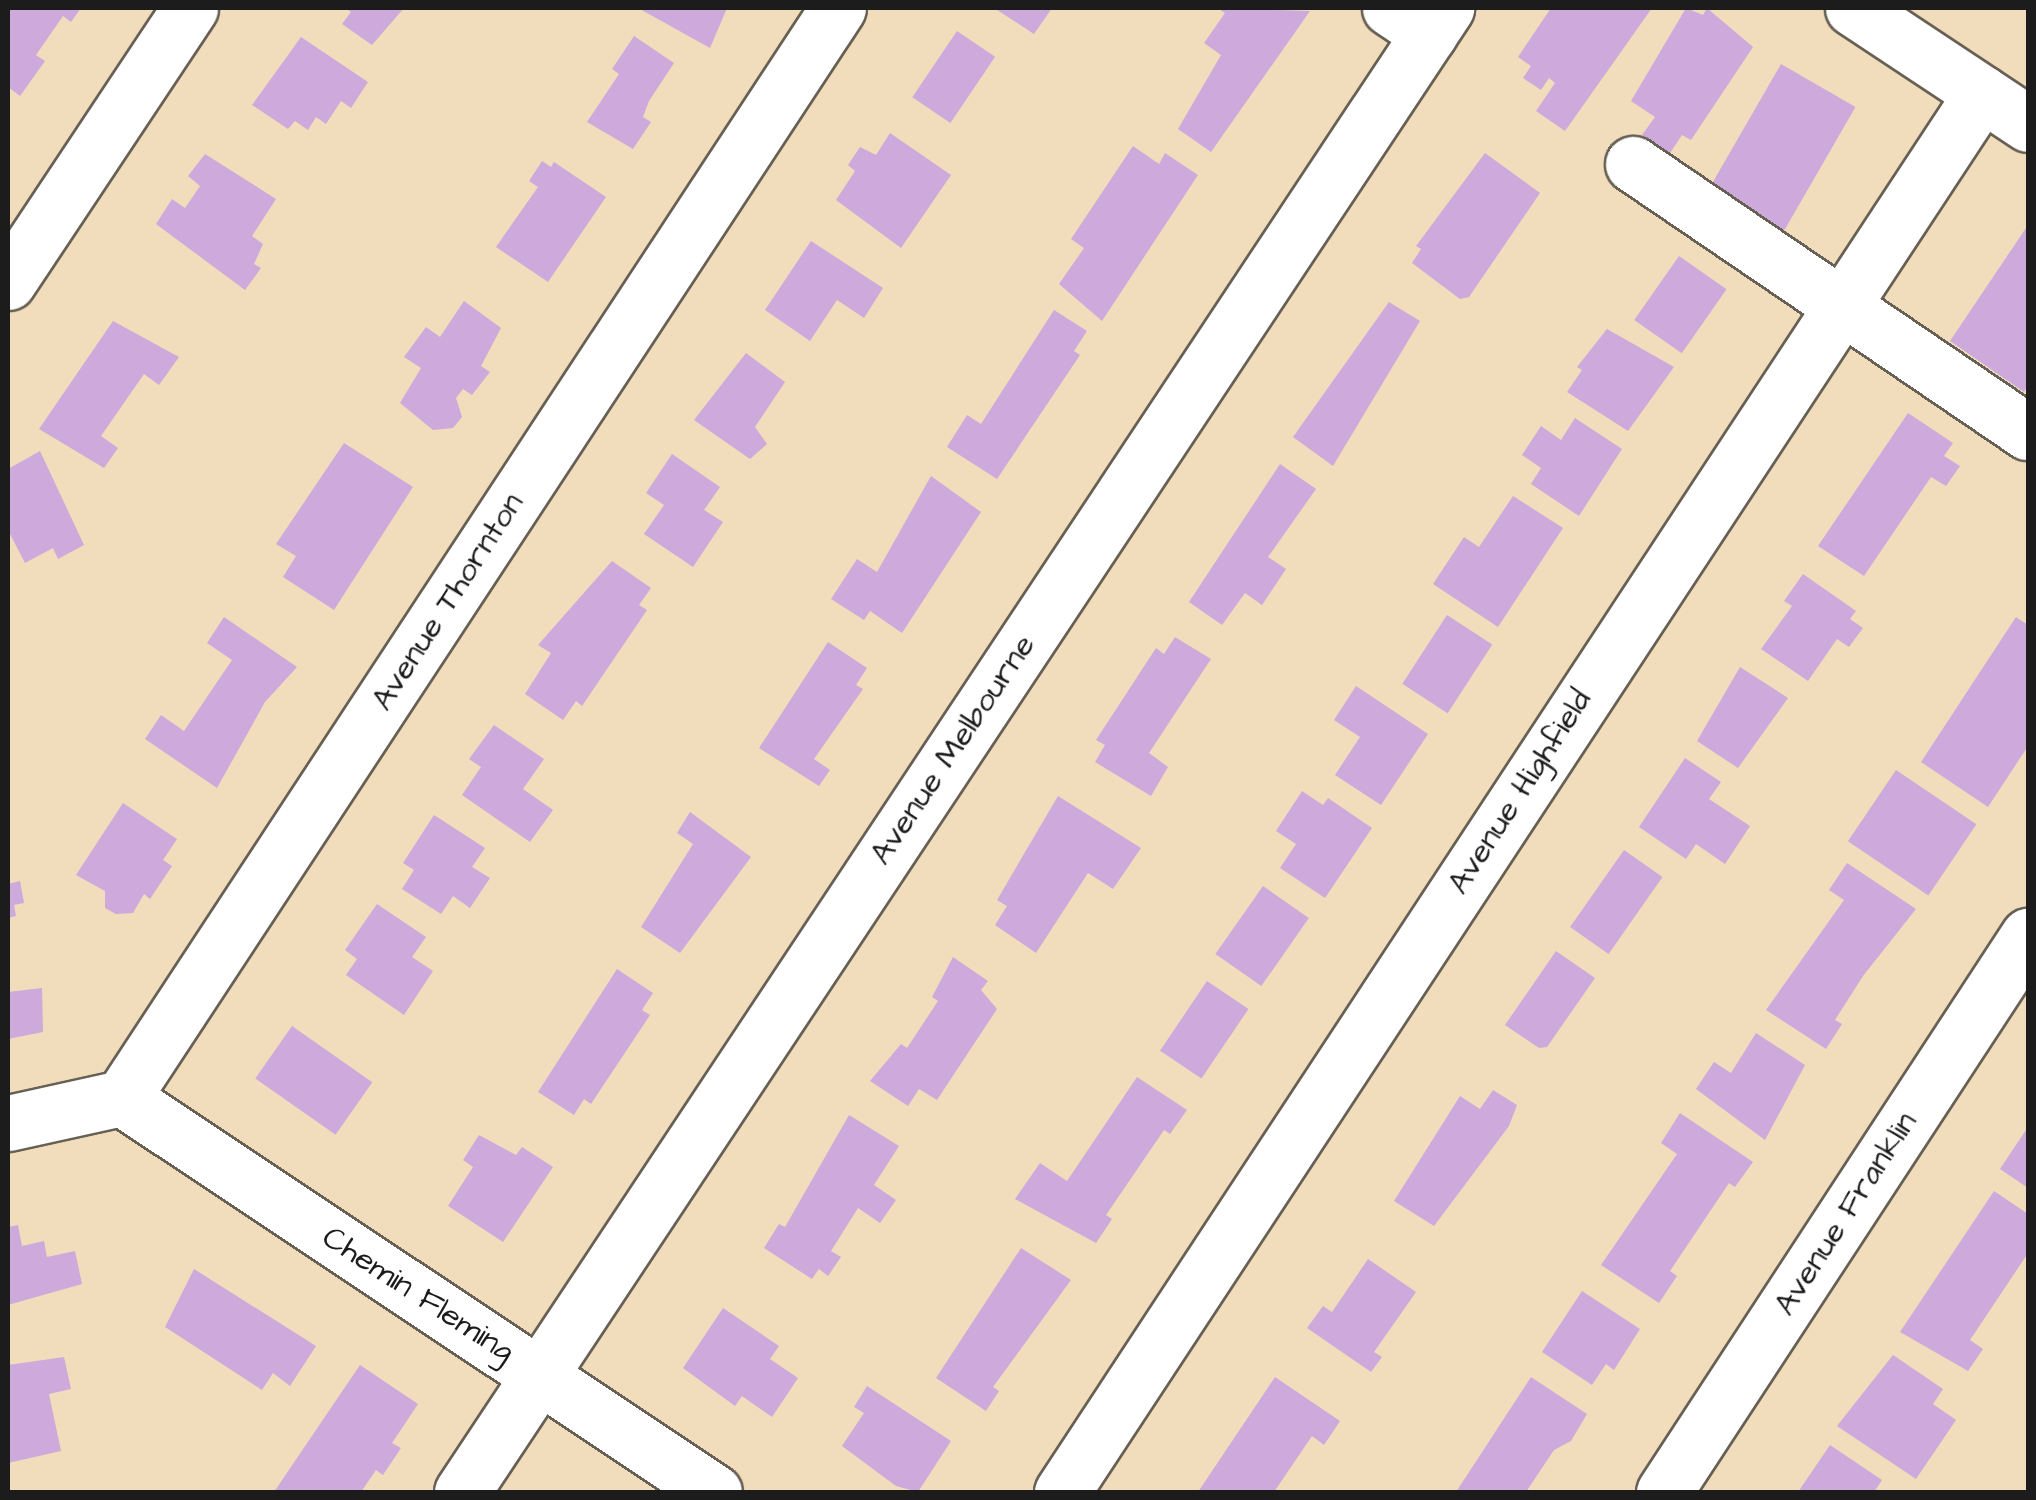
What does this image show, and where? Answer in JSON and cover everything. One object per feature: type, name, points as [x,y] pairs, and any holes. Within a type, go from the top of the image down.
[{"type":"street","points":[[8,282],[190,8]]},
{"type":"street","name":"Avenue Thornton","points":[[122,1098],[838,8]]},
{"type":"street","points":[[1853,8],[2028,124]]},
{"type":"street","name":"Avenue Melbourne","points":[[462,1492],[1422,16]]},
{"type":"street","name":"Avenue Highfield","points":[[1062,1492],[1839,304],[1982,93]]},
{"type":"street","points":[[1633,164],[2028,432]]},
{"type":"street","name":"Avenue Franklin","points":[[1664,1492],[2028,936]]},
{"type":"street","points":[[8,1123],[122,1098]]},
{"type":"street","name":"Chemin Fleming","points":[[122,1098],[714,1492]]},
{"type":"building","points":[[8,8],[81,8],[71,22],[63,16],[36,55],[45,61],[20,96],[8,87]]},
{"type":"building","points":[[345,8],[404,8],[372,45],[342,24],[351,12]]},
{"type":"building","points":[[638,8],[727,8],[710,48]]},
{"type":"building","points":[[994,8],[1052,8],[1034,34]]},
{"type":"building","points":[[1217,8],[1310,11],[1211,152],[1178,129],[1221,55],[1204,43],[1225,13]]},
{"type":"building","points":[[1551,8],[1652,8],[1565,131],[1536,111],[1555,83],[1549,78],[1541,90],[1523,78],[1531,66],[1518,57]]},
{"type":"building","points":[[1686,8],[1703,15],[1707,8],[1753,47],[1691,140],[1682,135],[1670,153],[1642,135],[1655,117],[1631,101]]},
{"type":"building","points":[[957,31],[995,57],[950,123],[912,97]]},
{"type":"building","points":[[634,36],[674,63],[649,101],[643,117],[651,122],[633,149],[587,122],[619,74],[612,69]]},
{"type":"building","points":[[301,37],[368,82],[351,108],[341,101],[326,124],[316,117],[308,130],[295,121],[288,129],[252,105]]},
{"type":"building","points":[[1781,64],[1855,107],[1783,232],[1709,189]]},
{"type":"building","points":[[890,133],[951,175],[901,248],[836,200],[855,171],[848,165],[860,147],[876,155]]},
{"type":"building","points":[[1133,146],[1159,164],[1165,153],[1198,175],[1102,321],[1059,284],[1084,248],[1071,239]]},
{"type":"building","points":[[1485,153],[1540,193],[1469,297],[1460,299],[1412,263],[1421,249],[1416,246]]},
{"type":"building","points":[[205,154],[276,199],[252,236],[263,244],[254,264],[261,268],[245,290],[156,224],[172,199],[185,208],[200,186],[188,176]]},
{"type":"building","points":[[542,161],[551,167],[554,162],[606,197],[548,282],[496,247],[538,187],[529,181]]},
{"type":"building","points":[[2028,225],[2028,384],[2024,392],[1950,341]]},
{"type":"building","points":[[811,241],[883,288],[864,318],[837,300],[810,341],[765,310]]},
{"type":"building","points":[[1679,256],[1727,289],[1682,353],[1634,320]]},
{"type":"building","points":[[464,301],[501,328],[481,366],[490,372],[472,395],[463,389],[456,398],[462,417],[453,428],[433,430],[400,403],[421,368],[404,357],[426,327],[440,337]]},
{"type":"building","points":[[1389,302],[1420,321],[1333,466],[1293,437]]},
{"type":"building","points":[[1054,310],[1087,331],[1074,351],[1080,355],[997,479],[947,447],[967,415],[981,424]]},
{"type":"building","points":[[113,321],[179,357],[159,385],[144,374],[101,436],[118,448],[104,468],[39,429]]},
{"type":"building","points":[[1607,329],[1674,367],[1628,431],[1567,392],[1582,370],[1577,367]]},
{"type":"building","points":[[746,353],[785,382],[755,427],[767,444],[750,459],[694,420]]},
{"type":"building","points":[[1908,413],[1953,443],[1944,456],[1960,466],[1946,486],[1931,477],[1864,576],[1818,546]]},
{"type":"building","points":[[1575,418],[1622,449],[1579,516],[1531,484],[1541,468],[1522,455],[1541,426],[1561,440]]},
{"type":"building","points":[[344,443],[413,487],[334,610],[283,577],[296,556],[276,544]]},
{"type":"building","points":[[40,451],[84,545],[58,559],[53,548],[25,563],[8,530],[8,469]]},
{"type":"building","points":[[672,454],[720,487],[704,510],[723,522],[693,567],[644,534],[664,505],[646,493]]},
{"type":"building","points":[[1280,464],[1316,489],[1268,557],[1286,569],[1262,605],[1245,593],[1222,625],[1189,602]]},
{"type":"building","points":[[931,476],[981,512],[902,633],[870,611],[864,620],[831,599],[857,559],[877,572]]},
{"type":"building","points":[[1513,496],[1563,528],[1498,627],[1433,584],[1464,537],[1479,547]]},
{"type":"building","points":[[612,561],[651,588],[639,605],[647,610],[582,706],[576,701],[563,720],[525,694],[551,653],[538,645]]},
{"type":"building","points":[[1803,574],[1856,611],[1850,619],[1863,628],[1849,647],[1837,639],[1808,681],[1761,649],[1792,606],[1784,601]]},
{"type":"building","points":[[1447,615],[1492,644],[1448,713],[1402,684]]},
{"type":"building","points":[[224,617],[297,667],[265,702],[217,788],[145,739],[161,715],[184,731],[232,660],[207,643]]},
{"type":"building","points":[[2016,617],[2028,625],[2028,746],[1988,807],[1921,762]]},
{"type":"building","points":[[1175,637],[1211,659],[1149,753],[1168,767],[1151,796],[1095,762],[1105,745],[1096,740],[1156,648],[1164,654]]},
{"type":"building","points":[[828,642],[867,668],[856,685],[863,689],[814,759],[830,770],[819,786],[759,748]]},
{"type":"building","points":[[1740,667],[1788,698],[1738,768],[1697,741]]},
{"type":"building","points":[[1356,686],[1428,734],[1381,805],[1335,775],[1360,737],[1334,720]]},
{"type":"building","points":[[494,725],[544,759],[523,789],[553,810],[530,842],[462,795],[481,767],[469,759]]},
{"type":"building","points":[[1685,758],[1721,782],[1709,799],[1750,826],[1725,864],[1696,844],[1686,859],[1639,827]]},
{"type":"building","points":[[1896,770],[1976,824],[1928,896],[1848,841]]},
{"type":"building","points":[[1302,791],[1323,805],[1328,798],[1372,828],[1325,898],[1280,868],[1296,844],[1276,831]]},
{"type":"building","points":[[1058,796],[1141,848],[1113,889],[1088,873],[1036,953],[995,925],[1007,906],[997,900]]},
{"type":"building","points":[[123,803],[177,839],[163,860],[172,866],[150,899],[144,894],[133,913],[116,914],[105,908],[105,891],[76,875]]},
{"type":"building","points":[[690,812],[751,857],[680,953],[641,927],[693,844],[677,833]]},
{"type":"building","points":[[434,815],[485,848],[472,867],[490,878],[470,908],[453,896],[441,914],[402,889],[414,870],[403,863]]},
{"type":"building","points":[[1624,850],[1663,877],[1609,954],[1570,927]]},
{"type":"building","points":[[1847,863],[1916,909],[1863,976],[1835,1020],[1842,1024],[1826,1049],[1766,1010],[1844,900],[1829,890]]},
{"type":"building","points":[[20,881],[24,903],[14,905],[16,916],[8,918],[8,884]]},
{"type":"building","points":[[1263,886],[1309,918],[1261,986],[1215,954]]},
{"type":"building","points":[[377,904],[426,937],[412,957],[433,971],[404,1015],[346,975],[357,959],[345,950]]},
{"type":"building","points":[[1556,951],[1595,978],[1547,1047],[1539,1048],[1505,1025]]},
{"type":"building","points":[[953,957],[988,981],[981,990],[997,1009],[937,1100],[919,1089],[908,1106],[870,1081],[901,1044],[907,1048],[938,1001],[932,997]]},
{"type":"building","points":[[617,969],[653,993],[642,1010],[650,1015],[591,1104],[584,1099],[574,1115],[538,1092]]},
{"type":"building","points":[[1207,981],[1248,1009],[1201,1079],[1160,1051]]},
{"type":"building","points":[[42,988],[43,1032],[8,1039],[8,992]]},
{"type":"building","points":[[292,1026],[372,1082],[336,1135],[255,1078]]},
{"type":"building","points":[[1756,1033],[1805,1065],[1765,1140],[1696,1089],[1714,1062],[1731,1073]]},
{"type":"building","points":[[1137,1077],[1187,1110],[1170,1134],[1164,1130],[1106,1215],[1112,1219],[1096,1243],[1015,1199],[1040,1163],[1067,1181]]},
{"type":"building","points":[[1493,1090],[1517,1105],[1509,1126],[1434,1226],[1394,1201],[1460,1096],[1480,1109]]},
{"type":"building","points":[[1680,1113],[1753,1162],[1735,1187],[1729,1183],[1670,1271],[1677,1276],[1659,1303],[1601,1265],[1677,1154],[1661,1143]]},
{"type":"building","points":[[849,1115],[899,1146],[874,1185],[896,1200],[880,1223],[858,1208],[831,1251],[841,1257],[828,1276],[819,1269],[812,1279],[764,1248],[779,1224],[785,1227]]},
{"type":"building","points":[[2028,1127],[2028,1188],[2000,1169]]},
{"type":"building","points":[[479,1135],[516,1155],[522,1147],[553,1167],[503,1242],[448,1206],[473,1167],[463,1160]]},
{"type":"building","points":[[1994,1191],[2028,1214],[2028,1253],[1970,1340],[1983,1349],[1968,1371],[1900,1332]]},
{"type":"building","points":[[18,1225],[22,1246],[44,1241],[47,1257],[75,1251],[82,1284],[8,1305],[8,1227]]},
{"type":"building","points":[[1021,1248],[1071,1280],[993,1387],[999,1391],[986,1411],[936,1378]]},
{"type":"building","points":[[1368,1259],[1416,1292],[1374,1352],[1382,1357],[1371,1372],[1307,1328],[1323,1306],[1332,1312]]},
{"type":"building","points":[[194,1269],[316,1346],[290,1386],[273,1373],[262,1390],[165,1327]]},
{"type":"building","points":[[1582,1291],[1640,1329],[1614,1370],[1606,1364],[1592,1385],[1542,1352]]},
{"type":"building","points":[[723,1308],[779,1346],[770,1359],[798,1378],[772,1417],[742,1396],[735,1406],[683,1368]]},
{"type":"building","points":[[1893,1355],[1943,1389],[1933,1404],[1956,1420],[1916,1479],[1837,1426]]},
{"type":"building","points":[[64,1357],[71,1389],[49,1394],[61,1451],[8,1463],[8,1365]]},
{"type":"building","points":[[360,1365],[418,1404],[392,1443],[401,1448],[383,1475],[376,1470],[361,1492],[274,1492]]},
{"type":"building","points":[[1275,1377],[1340,1421],[1324,1445],[1312,1436],[1274,1492],[1198,1492]]},
{"type":"building","points":[[1531,1377],[1587,1414],[1571,1441],[1554,1450],[1526,1492],[1456,1492]]},
{"type":"building","points":[[867,1386],[951,1441],[918,1492],[896,1486],[842,1446],[864,1413],[854,1407]]},
{"type":"building","points":[[1830,1445],[1882,1480],[1874,1492],[1798,1492]]}]
